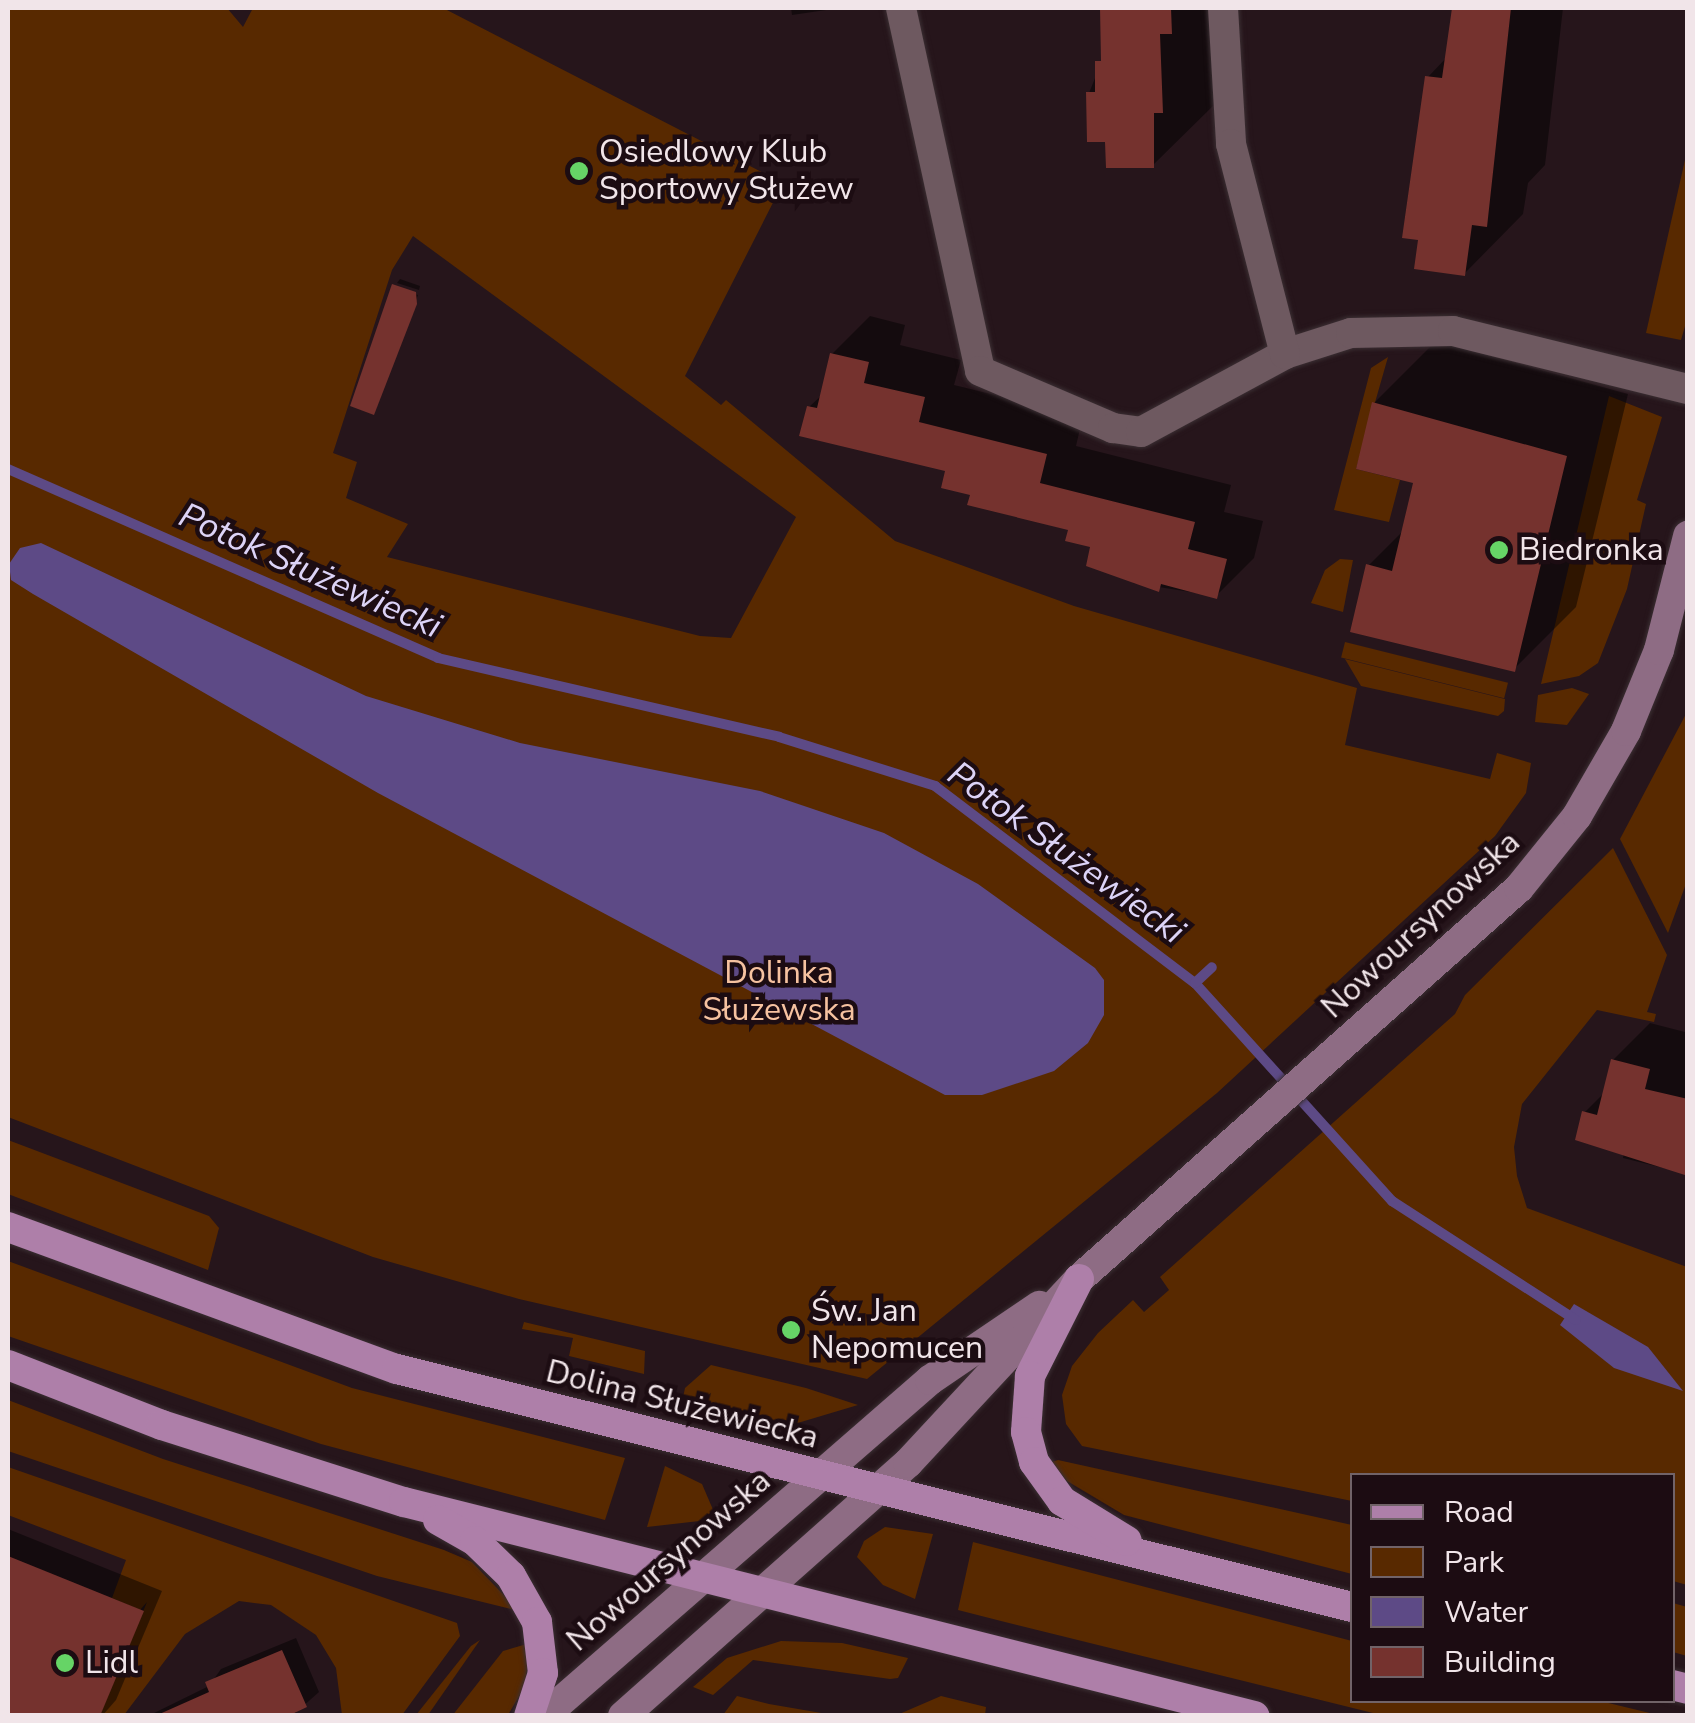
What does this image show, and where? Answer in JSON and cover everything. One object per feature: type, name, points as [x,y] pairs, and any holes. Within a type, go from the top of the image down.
[{"type":"main road","name":"Dolina Służewiecka","points":[[8,1227],[397,1369],[1350,1606]]},
{"type":"main road","points":[[1079,1278],[1030,1376],[1024,1418],[1030,1446],[1062,1501],[1151,1556]]},
{"type":"main road","points":[[8,1366],[162,1425],[404,1502],[1256,1716]]},
{"type":"main road","points":[[404,1502],[475,1541],[518,1589],[544,1646],[544,1674],[529,1716]]},
{"type":"street","points":[[901,8],[980,372],[1112,428],[1141,432],[1285,354],[1351,333],[1453,331],[1688,389]]},
{"type":"street","points":[[1224,8],[1231,144],[1285,354]]},
{"type":"street","name":"Nowoursynowska","points":[[623,1716],[880,1489],[1079,1278],[1519,888],[1578,816],[1642,694],[1688,536]]},
{"type":"street","name":"Nowoursynowska","points":[[544,1716],[930,1380],[1079,1278]]},
{"type":"green space","name":"Dolinka Służewska","points":[[8,8],[227,8],[243,27],[253,8],[443,8],[783,183],[685,376],[721,405],[726,400],[895,541],[1074,606],[1357,688],[1345,745],[1490,779],[1497,753],[1531,763],[1526,793],[1495,836],[1217,1093],[867,1379],[519,1299],[373,1257],[8,1117]],"holes":[[[413,236],[796,517],[731,638],[700,636],[387,557],[408,524],[346,498],[357,462],[333,453],[392,270]]]},
{"type":"green space","points":[[1687,151],[1688,316],[1681,340],[1646,333]]},
{"type":"green space","points":[[1388,357],[1356,469],[1400,480],[1389,522],[1334,510],[1371,368]]},
{"type":"green space","points":[[1609,396],[1662,417],[1637,500],[1646,504],[1627,589],[1598,663],[1579,676],[1541,684]]},
{"type":"green space","points":[[1340,559],[1353,560],[1343,612],[1311,603],[1325,570]]},
{"type":"green space","points":[[1345,642],[1508,683],[1504,698],[1341,658]]},
{"type":"green space","points":[[1345,659],[1505,699],[1504,711],[1498,716],[1361,686]]},
{"type":"green space","points":[[1572,688],[1589,694],[1567,725],[1535,722],[1538,695]]},
{"type":"green space","points":[[1687,712],[1687,881],[1668,933],[1620,839]]},
{"type":"green space","points":[[1613,848],[1667,955],[1647,1012],[1656,1014],[1654,1022],[1597,1010],[1522,1104],[1514,1147],[1517,1176],[1527,1208],[1687,1267],[1687,1585],[1675,1582],[1675,1473],[1350,1473],[1350,1501],[1082,1446],[1066,1424],[1062,1395],[1072,1366],[1098,1333],[1133,1300],[1144,1312],[1169,1290],[1160,1277],[1455,1014],[1465,995]]},
{"type":"green space","points":[[8,1140],[209,1216],[219,1228],[208,1270],[8,1194]]},
{"type":"green space","points":[[8,1261],[352,1388],[625,1458],[605,1520],[321,1444],[8,1336]]},
{"type":"green space","points":[[524,1322],[645,1351],[644,1374],[569,1356],[573,1338],[522,1329]]},
{"type":"green space","points":[[711,1365],[858,1405],[791,1425],[681,1407],[685,1388]]},
{"type":"green space","points":[[8,1400],[163,1459],[444,1550],[472,1562],[519,1611],[377,1576],[8,1451]]},
{"type":"green space","points":[[1058,1460],[1350,1525],[1350,1573],[1124,1515],[1067,1481],[1052,1462]]},
{"type":"green space","points":[[665,1466],[702,1484],[717,1519],[647,1527]]},
{"type":"green space","points":[[8,1467],[457,1623],[460,1636],[402,1715],[342,1715],[336,1668],[316,1635],[271,1605],[239,1601],[185,1634],[124,1715],[100,1715],[147,1602],[140,1610],[112,1598],[126,1560],[8,1515]]},
{"type":"green space","points":[[885,1527],[933,1534],[915,1599],[883,1585],[857,1557],[864,1541]]},
{"type":"green space","points":[[973,1542],[1350,1640],[1350,1703],[1608,1703],[1658,1715],[1381,1715],[958,1610]]},
{"type":"green space","points":[[1675,1604],[1687,1607],[1687,1656],[1675,1653]]},
{"type":"green space","points":[[480,1640],[428,1715],[416,1715],[471,1646]]},
{"type":"green space","points":[[781,1641],[842,1643],[908,1658],[898,1678],[890,1679],[753,1660],[713,1695],[693,1687],[727,1658]]},
{"type":"green space","points":[[530,1643],[525,1686],[508,1715],[452,1716],[503,1651]]},
{"type":"green space","points":[[737,1696],[769,1704],[833,1715],[723,1715]]},
{"type":"green space","points":[[941,1696],[986,1707],[985,1715],[897,1715]]},
{"type":"water","points":[[41,543],[366,696],[520,743],[760,791],[884,833],[978,884],[1095,968],[1104,980],[1104,1015],[1088,1043],[1054,1071],[982,1095],[945,1095],[378,793],[33,594],[11,580],[9,564],[20,548]]},
{"type":"water","points":[[1574,1304],[1648,1347],[1683,1391],[1614,1368],[1560,1325]]},
{"type":"building","points":[[1100,8],[1171,8],[1172,34],[1160,34],[1163,113],[1154,113],[1154,168],[1106,168],[1105,142],[1087,142],[1086,92],[1095,92],[1095,61],[1101,61]]},
{"type":"building","points":[[1452,8],[1511,8],[1487,227],[1472,225],[1465,276],[1414,269],[1418,240],[1402,238],[1425,76],[1442,78]]},
{"type":"building","points":[[392,284],[416,292],[417,304],[374,415],[350,406]]},
{"type":"building","points":[[830,353],[869,362],[864,383],[925,397],[919,422],[1047,454],[1040,483],[1195,522],[1188,549],[1227,559],[1217,599],[1161,584],[1159,592],[1086,566],[1090,547],[1065,541],[1068,530],[967,505],[970,495],[941,488],[945,471],[799,436],[807,406],[817,408]]},
{"type":"building","points":[[1372,402],[1567,456],[1515,672],[1350,632],[1366,564],[1392,571],[1413,483],[1356,469]]},
{"type":"building","points":[[1611,1059],[1650,1069],[1645,1089],[1688,1099],[1688,1176],[1575,1140],[1582,1111],[1597,1115]]},
{"type":"building","name":"Lidl","points":[[8,1556],[144,1611],[100,1716],[8,1716]]},
{"type":"building","points":[[282,1650],[307,1707],[288,1716],[155,1716],[209,1692],[205,1682]]},
{"type":"waterway","name":"Potok Służewiecki","points":[[8,469],[438,658],[779,737],[935,786],[1195,983],[1392,1201],[1576,1320]]},
{"type":"waterway","points":[[1195,983],[1212,967]]},
{"type":"place","name":"Osiedlowy Klub Sportowy Służew","points":[[579,171]]},
{"type":"place","name":"Biedronka","points":[[1499,550]]},
{"type":"place","name":"Św. Jan Nepomucen","points":[[791,1330]]},
{"type":"place","name":"Lidl","points":[[65,1663]]}]
